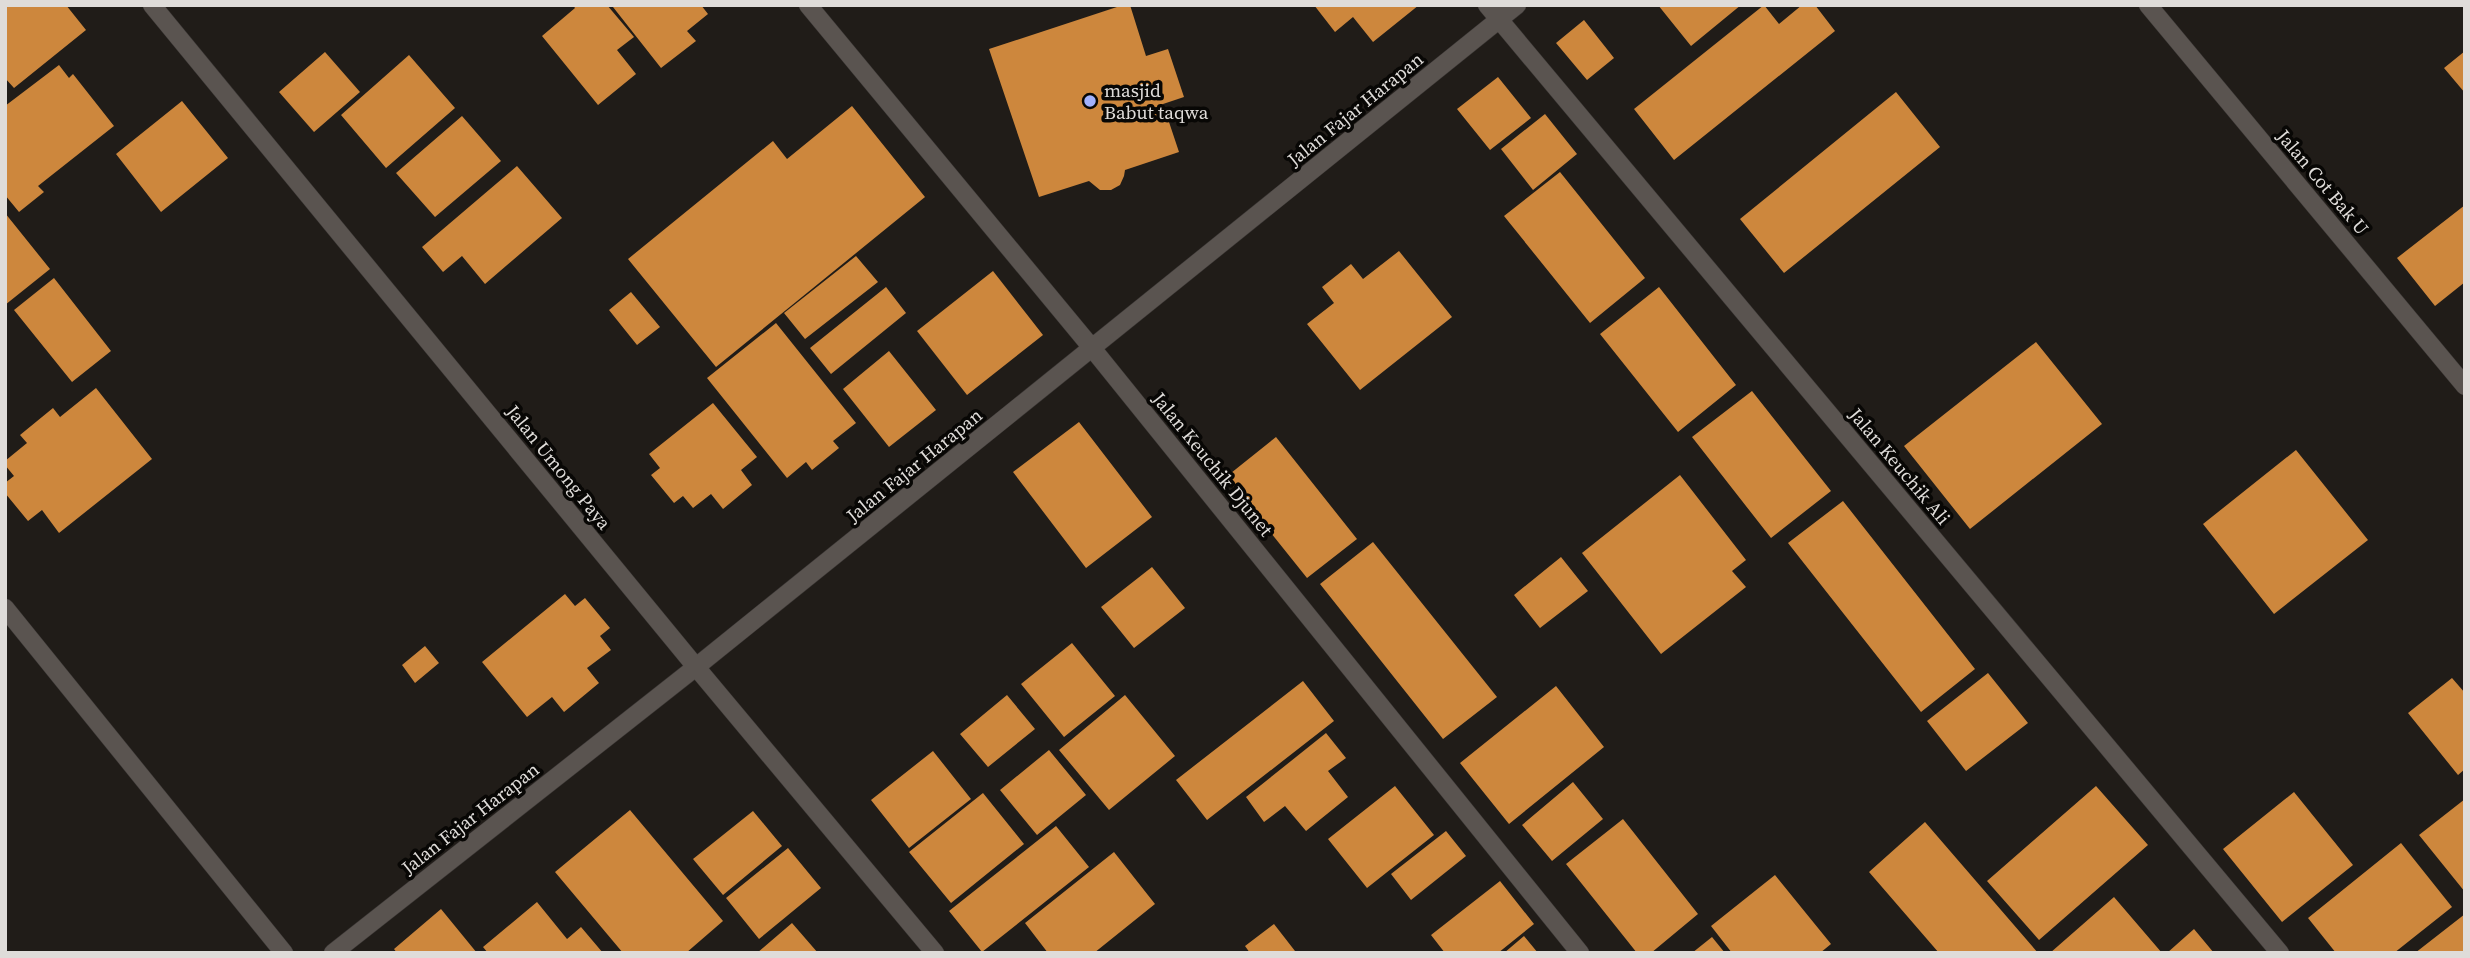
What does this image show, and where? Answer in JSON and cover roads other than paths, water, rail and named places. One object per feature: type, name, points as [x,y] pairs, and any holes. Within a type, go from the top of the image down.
[{"type":"street","name":"Jalan Umong Paya","points":[[152,5],[696,667],[935,953]]},
{"type":"street","name":"Jalan Keuchik Djunet","points":[[808,5],[1092,348],[1580,953]]},
{"type":"street","name":"Jalan Keuchik Ali","points":[[1487,5],[2280,953]]},
{"type":"street","name":"Jalan Fajar Harapan","points":[[333,953],[696,667],[1517,5]]},
{"type":"street","name":"Jalan Cot Bak U","points":[[2148,5],[2465,386]]},
{"type":"street","points":[[5,608],[284,953]]},
{"type":"place","name":"masjid Babut taqwa","points":[[1090,101]]}]
